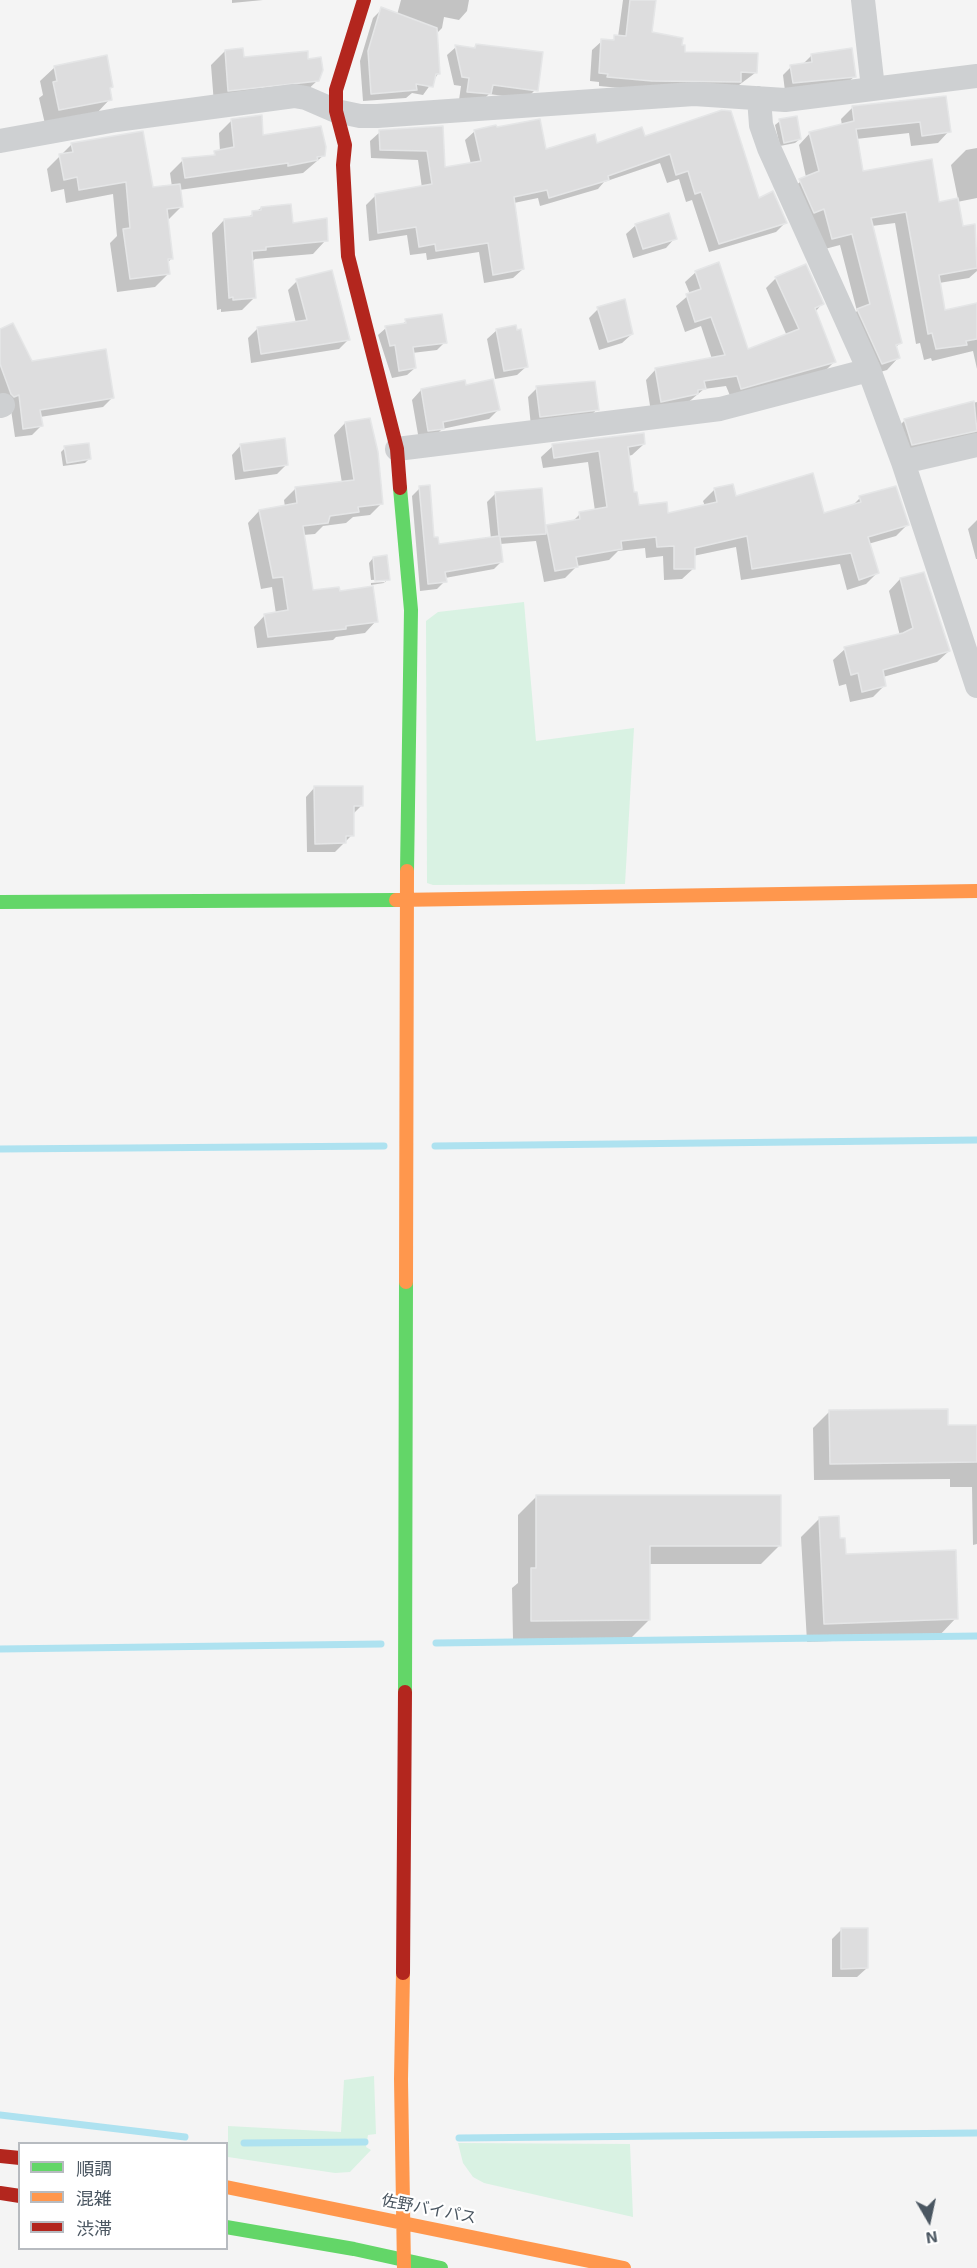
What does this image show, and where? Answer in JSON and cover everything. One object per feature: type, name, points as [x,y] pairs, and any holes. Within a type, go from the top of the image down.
[{"type":"main road","points":[[364,0],[336,90],[336,111],[345,145],[343,165],[348,256],[397,449],[411,610],[406,900],[405,1897],[401,2079],[404,2265]]},
{"type":"main road","points":[[0,902],[406,900],[977,891]]},
{"type":"main road","points":[[0,2156],[18,2158]]},
{"type":"main road","name":"佐野バイパス","points":[[228,2187],[624,2268]]},
{"type":"main road","points":[[0,2193],[18,2196]]},
{"type":"main road","points":[[228,2228],[354,2248],[404,2265],[441,2268]]},
{"type":"street","points":[[863,0],[873,88]]},
{"type":"street","points":[[0,141],[116,120],[294,96],[306,98],[336,111],[360,116],[377,116],[674,95],[785,100],[977,76]]},
{"type":"street","points":[[759,98],[761,125],[769,148],[869,370],[903,462],[977,686]]},
{"type":"street","points":[[397,449],[720,408],[869,370]]},
{"type":"street","points":[[903,462],[977,445]]},
{"type":"green space","points":[[524,602],[536,741],[634,728],[625,884],[433,885],[427,883],[426,621],[438,612]]},
{"type":"green space","points":[[374,2076],[376,2134],[368,2135],[366,2147],[371,2150],[350,2172],[335,2173],[228,2157],[228,2126],[341,2132],[344,2080]]},
{"type":"green space","points":[[458,2143],[630,2144],[633,2217],[484,2183],[473,2177],[463,2163]]},
{"type":"building","points":[[630,0],[656,0],[652,32],[683,38],[682,45],[685,45],[685,52],[758,53],[757,73],[741,72],[741,82],[652,81],[607,77],[608,74],[599,73],[601,39],[614,40],[614,35],[626,36]]},
{"type":"building","points":[[381,7],[437,28],[440,74],[436,74],[433,87],[416,84],[417,90],[371,94],[368,51]]},
{"type":"building","points":[[476,44],[543,52],[538,91],[493,85],[491,94],[467,92],[469,78],[462,77],[455,45],[475,48]]},
{"type":"building","points":[[243,48],[244,57],[308,51],[308,59],[321,57],[323,70],[319,81],[228,91],[225,50]]},
{"type":"building","points":[[852,48],[856,77],[793,83],[790,65],[812,62],[811,54]]},
{"type":"building","points":[[107,55],[113,87],[110,88],[112,100],[59,110],[53,82],[57,81],[54,66]]},
{"type":"building","points":[[946,96],[951,132],[922,136],[920,122],[856,129],[863,171],[932,159],[939,202],[958,198],[963,226],[975,224],[977,268],[939,275],[945,310],[977,303],[977,339],[966,341],[967,345],[936,349],[932,333],[928,334],[906,212],[871,218],[902,343],[896,345],[900,358],[882,364],[857,309],[870,304],[852,234],[832,239],[824,209],[814,213],[799,179],[819,171],[809,132],[854,121],[852,106]]},
{"type":"building","points":[[722,110],[731,111],[759,198],[773,191],[787,223],[719,244],[701,192],[695,194],[688,171],[676,175],[670,154],[608,176],[609,180],[549,198],[547,190],[514,197],[524,269],[493,275],[488,243],[436,251],[435,244],[419,247],[416,227],[378,233],[375,194],[432,184],[427,151],[380,150],[379,130],[443,126],[445,167],[481,161],[474,130],[496,125],[497,127],[540,119],[546,149],[595,134],[597,143],[642,127],[645,136]]},
{"type":"building","points":[[262,115],[263,135],[321,126],[326,147],[325,156],[317,157],[318,160],[288,166],[288,163],[185,178],[182,158],[215,155],[214,151],[234,147],[231,119]]},
{"type":"building","points":[[797,116],[801,139],[784,143],[779,119]]},
{"type":"building","points":[[143,131],[153,187],[180,184],[183,207],[167,209],[173,259],[168,259],[170,274],[130,279],[123,229],[130,228],[126,182],[79,190],[77,177],[64,180],[59,154],[73,152],[71,143]]},
{"type":"building","points":[[291,204],[293,223],[327,218],[328,241],[266,247],[266,250],[252,251],[256,298],[233,300],[233,297],[229,298],[224,219],[252,216],[252,211],[261,210],[261,207]]},
{"type":"building","points":[[669,213],[677,239],[643,249],[635,224]]},
{"type":"building","points":[[719,262],[748,349],[799,329],[775,277],[806,264],[824,304],[815,308],[836,362],[741,389],[737,376],[704,381],[706,389],[698,390],[698,394],[661,402],[655,368],[725,355],[711,317],[695,322],[686,294],[701,289],[695,271]]},
{"type":"building","points":[[332,270],[350,340],[261,354],[257,327],[307,320],[296,279]]},
{"type":"building","points":[[625,299],[633,334],[608,342],[597,307]]},
{"type":"building","points":[[442,314],[447,343],[413,347],[416,368],[399,371],[395,345],[390,346],[385,326],[406,323],[405,319]]},
{"type":"building","points":[[13,323],[32,361],[106,349],[114,398],[40,410],[43,426],[23,429],[19,395],[14,397],[11,394],[0,364],[0,329]]},
{"type":"building","points":[[516,325],[517,330],[521,329],[528,367],[504,371],[496,329]]},
{"type":"building","points":[[493,379],[500,410],[443,422],[444,429],[428,431],[421,389],[465,380],[466,385]]},
{"type":"building","points":[[595,381],[599,410],[540,417],[536,386]]},
{"type":"building","points":[[974,401],[977,431],[912,445],[904,419]]},
{"type":"building","points":[[370,418],[378,452],[383,504],[358,507],[359,512],[330,516],[328,523],[303,526],[313,590],[339,587],[340,591],[373,586],[378,622],[346,626],[346,629],[268,637],[264,614],[288,610],[283,577],[273,578],[259,510],[297,503],[295,487],[354,480],[345,422]]},
{"type":"building","points":[[644,433],[645,444],[628,447],[634,492],[637,492],[639,505],[667,502],[668,513],[717,502],[714,488],[733,484],[736,496],[813,473],[824,513],[861,502],[859,496],[896,486],[909,525],[868,537],[879,573],[859,580],[851,553],[752,569],[747,536],[695,548],[695,569],[674,569],[674,546],[657,547],[656,537],[621,541],[622,549],[576,557],[578,567],[555,571],[546,525],[580,519],[579,512],[607,507],[599,451],[554,458],[552,444]]},
{"type":"building","points":[[285,438],[288,465],[244,471],[240,444]]},
{"type":"building","points":[[89,443],[91,459],[67,463],[64,446]]},
{"type":"building","points":[[430,485],[434,537],[438,537],[439,544],[499,536],[495,492],[542,488],[546,534],[500,537],[503,562],[445,572],[447,582],[428,584],[419,486]]},
{"type":"building","points":[[387,555],[390,580],[375,581],[373,557]]},
{"type":"building","points":[[924,572],[950,651],[883,670],[886,686],[862,692],[858,673],[851,675],[844,647],[903,633],[913,628],[900,578]]},
{"type":"building","points":[[314,786],[363,786],[363,806],[354,806],[354,836],[346,836],[346,843],[315,844]]},
{"type":"building","points":[[948,1409],[948,1425],[977,1425],[977,1462],[830,1464],[829,1410]]},
{"type":"building","points":[[536,1495],[781,1495],[781,1546],[650,1546],[650,1620],[531,1621],[531,1568],[536,1568]]},
{"type":"building","points":[[839,1516],[840,1538],[845,1538],[846,1554],[956,1550],[958,1619],[824,1624],[819,1517]]},
{"type":"building","points":[[841,1928],[868,1928],[868,1968],[841,1969]]},
{"type":"waterway","points":[[435,1146],[977,1140]]},
{"type":"waterway","points":[[0,1149],[384,1146]]},
{"type":"waterway","points":[[436,1643],[977,1636]]},
{"type":"waterway","points":[[0,1649],[381,1644]]},
{"type":"waterway","points":[[0,2115],[185,2137]]},
{"type":"waterway","points":[[459,2138],[977,2133]]},
{"type":"waterway","points":[[244,2143],[365,2142]]},
{"type":"traffic: fast","points":[[400,488],[411,610],[407,871]]},
{"type":"traffic: fast","points":[[0,902],[396,900]]},
{"type":"traffic: fast","points":[[405,1692],[406,1282]]},
{"type":"traffic: fast","points":[[228,2227],[354,2249],[441,2268]]},
{"type":"traffic: slow","points":[[406,1282],[407,871]]},
{"type":"traffic: slow","points":[[396,900],[977,891]]},
{"type":"traffic: slow","points":[[403,1973],[401,2079],[404,2268]]},
{"type":"traffic: slow","points":[[228,2187],[624,2268]]},
{"type":"traffic: jam","points":[[364,0],[336,90],[336,111],[345,145],[343,165],[348,256],[397,449],[400,488]]},
{"type":"traffic: jam","points":[[403,1973],[405,1692]]},
{"type":"traffic: jam","points":[[0,2156],[18,2158]]},
{"type":"traffic: jam","points":[[0,2193],[18,2196]]}]
